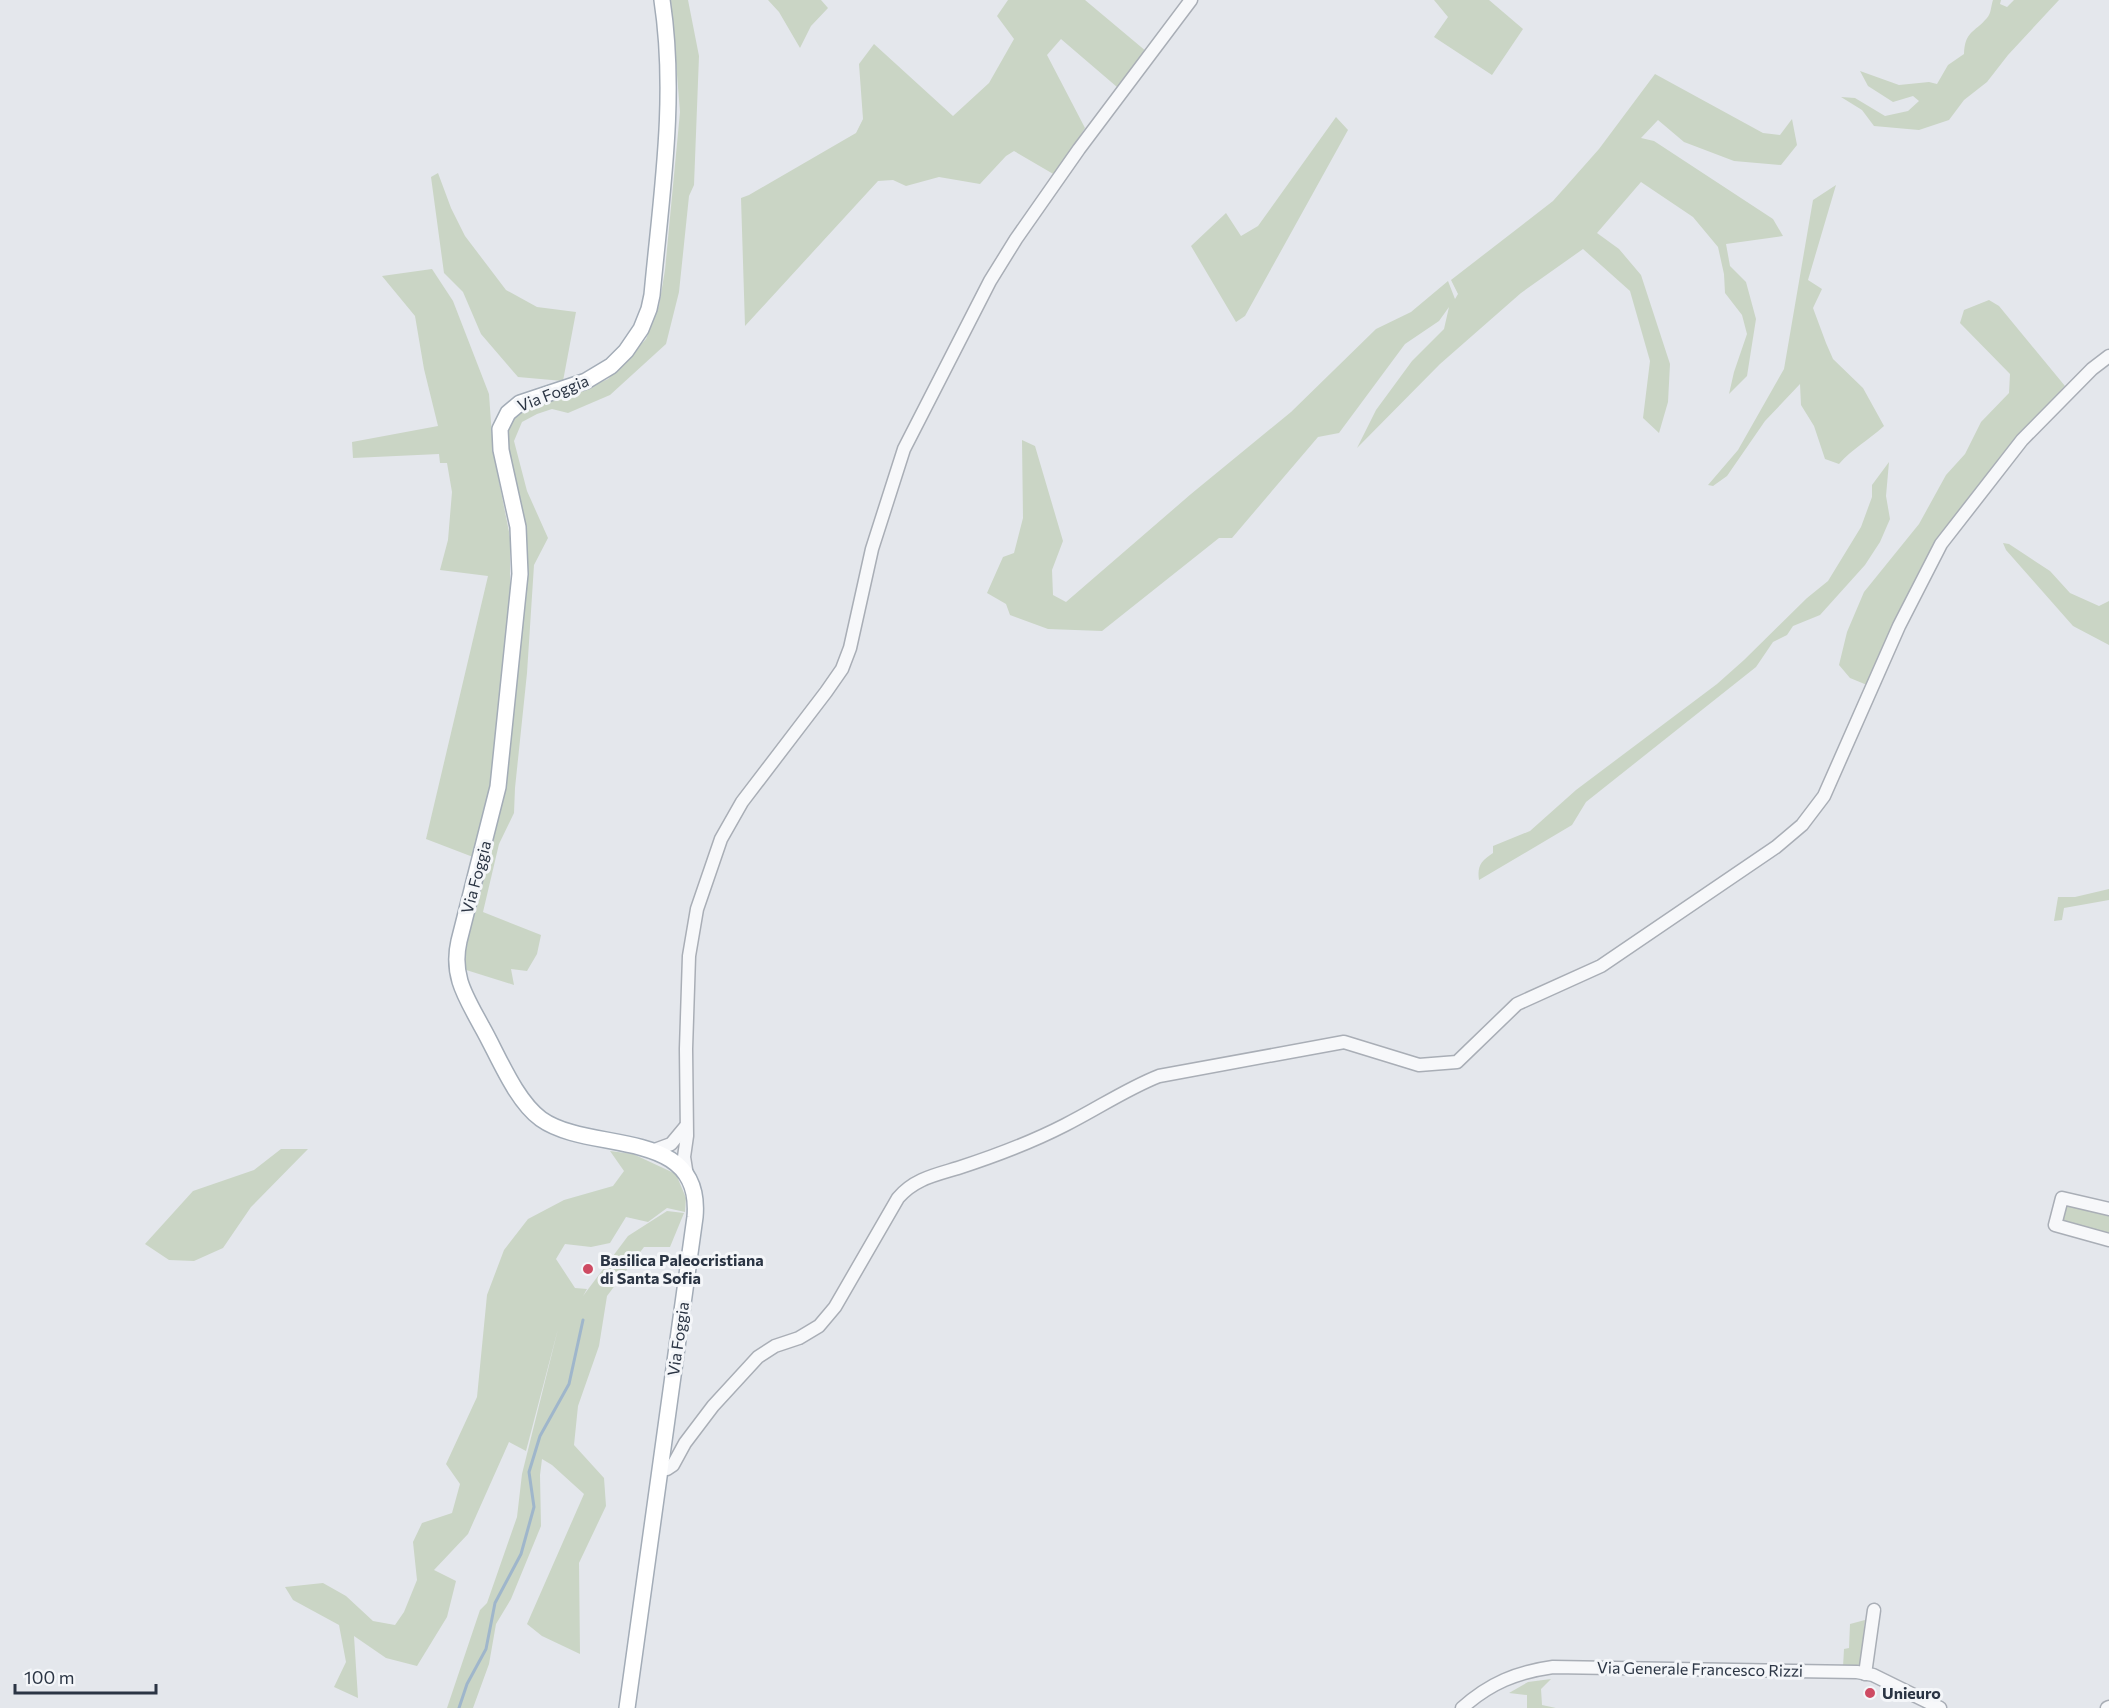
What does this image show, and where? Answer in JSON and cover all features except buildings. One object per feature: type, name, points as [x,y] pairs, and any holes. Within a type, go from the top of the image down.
[{"type":"main road","name":"Via Foggia","points":[[627,1708],[696,1209],[694,1191],[687,1176],[670,1159],[632,1145],[564,1131],[537,1116],[515,1087],[469,1002],[458,978],[456,960],[498,787],[520,581],[518,527],[501,450],[500,429],[508,413],[520,403],[586,381],[606,370],[631,345],[647,317],[652,295],[669,108],[668,63],[662,0]]},
{"type":"street","points":[[687,1176],[685,1150],[686,1008],[690,944],[697,909],[721,839],[742,802],[842,669],[850,648],[872,549],[904,449],[990,281],[1079,148],[1191,0]]},
{"type":"street","points":[[660,1469],[667,1469],[673,1465],[685,1443],[707,1414],[758,1357],[819,1326],[835,1307],[898,1198],[908,1186],[930,1176],[1005,1153],[1066,1125],[1134,1086],[1159,1076],[1344,1042],[1360,1045],[1419,1065],[1457,1062],[1517,1004],[1601,966],[1776,847],[1802,825],[1824,796],[1899,626],[1941,544],[2022,440],[2092,369],[2109,356]]},
{"type":"street","points":[[685,1150],[678,1157],[670,1159],[670,1148],[686,1126]]},
{"type":"street","points":[[652,1151],[673,1143]]},
{"type":"street","points":[[2109,1209],[2062,1198],[2055,1225],[2109,1240]]},
{"type":"street","points":[[1865,1674],[1874,1610]]},
{"type":"street","name":"Via Generale Francesco Rizzi","points":[[1462,1708],[1483,1691],[1513,1675],[1553,1667],[1865,1674],[1873,1675],[1940,1708]]},
{"type":"green space","points":[[671,0],[688,0],[699,56],[694,185],[689,196],[679,292],[666,344],[610,395],[568,413],[552,409],[537,414],[522,422],[514,441],[527,491],[548,538],[534,565],[514,813],[499,844],[483,912],[541,935],[537,954],[527,971],[511,969],[514,985],[463,969],[466,935],[507,780],[523,613],[527,553],[507,444],[509,427],[518,413],[608,379],[646,339],[659,306],[665,270],[680,112]]},
{"type":"green space","points":[[768,0],[821,0],[828,8],[811,26],[800,48],[779,12]]},
{"type":"green space","points":[[1008,0],[1085,0],[1147,52],[1117,87],[1061,39],[1047,55],[1085,128],[1055,175],[1014,151],[1006,156],[980,184],[939,177],[906,186],[893,180],[878,181],[745,326],[741,198],[856,133],[863,119],[859,64],[874,44],[953,116],[989,83],[1014,39],[997,16]]},
{"type":"green space","points":[[1434,0],[1489,0],[1523,29],[1492,75],[1434,37],[1448,17]]},
{"type":"green space","points":[[1993,0],[2001,0],[2000,4],[2007,7],[2014,0],[2059,0],[2008,55],[1987,82],[1964,100],[1949,120],[1919,130],[1874,126],[1862,110],[1841,97],[1855,98],[1885,116],[1908,111],[1919,101],[1913,96],[1893,102],[1868,86],[1860,71],[1899,85],[1929,82],[1937,84],[1948,65],[1964,54],[1968,36],[1988,16]]},
{"type":"green space","points":[[1655,74],[1763,133],[1780,135],[1792,119],[1797,145],[1781,165],[1734,161],[1684,142],[1658,120],[1641,138],[1654,141],[1773,219],[1783,236],[1726,244],[1730,266],[1746,282],[1756,319],[1747,376],[1729,394],[1747,334],[1742,315],[1725,293],[1724,274],[1718,247],[1693,217],[1641,182],[1597,233],[1619,249],[1641,275],[1670,364],[1668,402],[1659,433],[1643,418],[1650,361],[1630,291],[1583,249],[1521,293],[1440,364],[1357,448],[1376,410],[1412,361],[1444,329],[1449,307],[1439,321],[1405,344],[1339,433],[1318,437],[1232,538],[1219,538],[1102,631],[1048,629],[1010,615],[1006,604],[987,593],[1003,557],[1014,553],[1023,518],[1022,440],[1035,446],[1063,541],[1052,570],[1053,595],[1066,602],[1191,494],[1291,412],[1376,329],[1411,312],[1448,281],[1455,299],[1458,294],[1451,280],[1553,201],[1599,149]]},
{"type":"green space","points":[[1336,117],[1348,130],[1245,316],[1236,322],[1191,246],[1226,213],[1241,236],[1258,226]]},
{"type":"green space","points":[[438,173],[451,208],[465,236],[506,290],[537,307],[576,312],[563,381],[518,377],[481,334],[463,292],[444,273],[431,177]]},
{"type":"green space","points":[[1836,185],[1808,280],[1822,289],[1813,308],[1833,359],[1863,388],[1884,426],[1839,464],[1825,459],[1814,426],[1801,405],[1800,384],[1765,421],[1727,476],[1713,486],[1708,485],[1738,450],[1784,369],[1813,200]]},
{"type":"green space","points":[[432,269],[453,301],[489,394],[493,451],[510,537],[510,598],[493,784],[473,857],[426,839],[488,576],[440,570],[448,540],[452,492],[447,463],[440,463],[439,454],[353,458],[352,442],[438,426],[424,369],[415,316],[382,276]]},
{"type":"green space","points":[[1989,300],[1999,306],[2065,386],[2010,445],[1920,569],[1867,685],[1850,678],[1839,665],[1847,632],[1864,592],[1919,524],[1946,475],[1965,454],[1981,422],[2009,393],[2010,374],[1960,323],[1964,310]]},
{"type":"green space","points":[[1889,462],[1886,496],[1890,519],[1880,542],[1865,565],[1820,615],[1793,626],[1787,635],[1773,642],[1756,667],[1586,802],[1572,825],[1479,880],[1479,867],[1493,853],[1493,846],[1530,831],[1576,790],[1717,684],[1807,598],[1828,581],[1861,527],[1872,497],[1872,485]]},
{"type":"green space","points":[[2003,543],[2009,544],[2050,571],[2070,593],[2099,606],[2109,601],[2109,645],[2073,626],[2006,550]]},
{"type":"green space","points":[[2109,889],[2109,900],[2064,908],[2062,920],[2054,921],[2058,897],[2075,897]]},
{"type":"green space","points":[[281,1149],[308,1149],[251,1207],[223,1248],[194,1261],[169,1260],[145,1244],[193,1191],[254,1170]]},
{"type":"green space","points":[[610,1151],[633,1154],[676,1174],[686,1198],[685,1212],[667,1208],[648,1222],[626,1217],[610,1243],[591,1247],[565,1244],[556,1259],[575,1288],[587,1289],[583,1296],[628,1236],[667,1211],[684,1213],[670,1247],[644,1247],[607,1296],[599,1346],[578,1406],[574,1445],[604,1478],[606,1506],[579,1563],[580,1654],[542,1636],[527,1624],[584,1494],[542,1459],[541,1526],[511,1599],[496,1624],[489,1664],[473,1708],[447,1708],[480,1610],[487,1603],[517,1517],[522,1474],[558,1329],[526,1451],[509,1442],[468,1534],[434,1570],[456,1581],[447,1617],[417,1666],[386,1658],[354,1636],[358,1698],[334,1687],[346,1662],[339,1625],[293,1600],[285,1587],[323,1583],[346,1596],[373,1621],[395,1625],[404,1612],[417,1580],[413,1542],[422,1523],[452,1513],[460,1484],[446,1464],[477,1397],[487,1295],[504,1250],[528,1219],[564,1200],[613,1186],[624,1171]]},
{"type":"green space","points":[[2063,1203],[2109,1215],[2109,1237],[2058,1223]]},
{"type":"green space","points":[[1865,1620],[1860,1667],[1843,1667],[1844,1649],[1849,1648],[1850,1624]]},
{"type":"green space","points":[[1551,1679],[1541,1689],[1542,1705],[1556,1708],[1527,1708],[1527,1695],[1509,1693],[1528,1682]]},
{"type":"waterway","points":[[459,1708],[467,1684],[486,1649],[495,1603],[521,1554],[534,1507],[529,1472],[540,1436],[569,1384],[583,1320]]},
{"type":"place","name":"Basilica Paleocristiana di Santa Sofia","points":[[588,1269]]},
{"type":"place","name":"Unieuro","points":[[1870,1693]]}]
